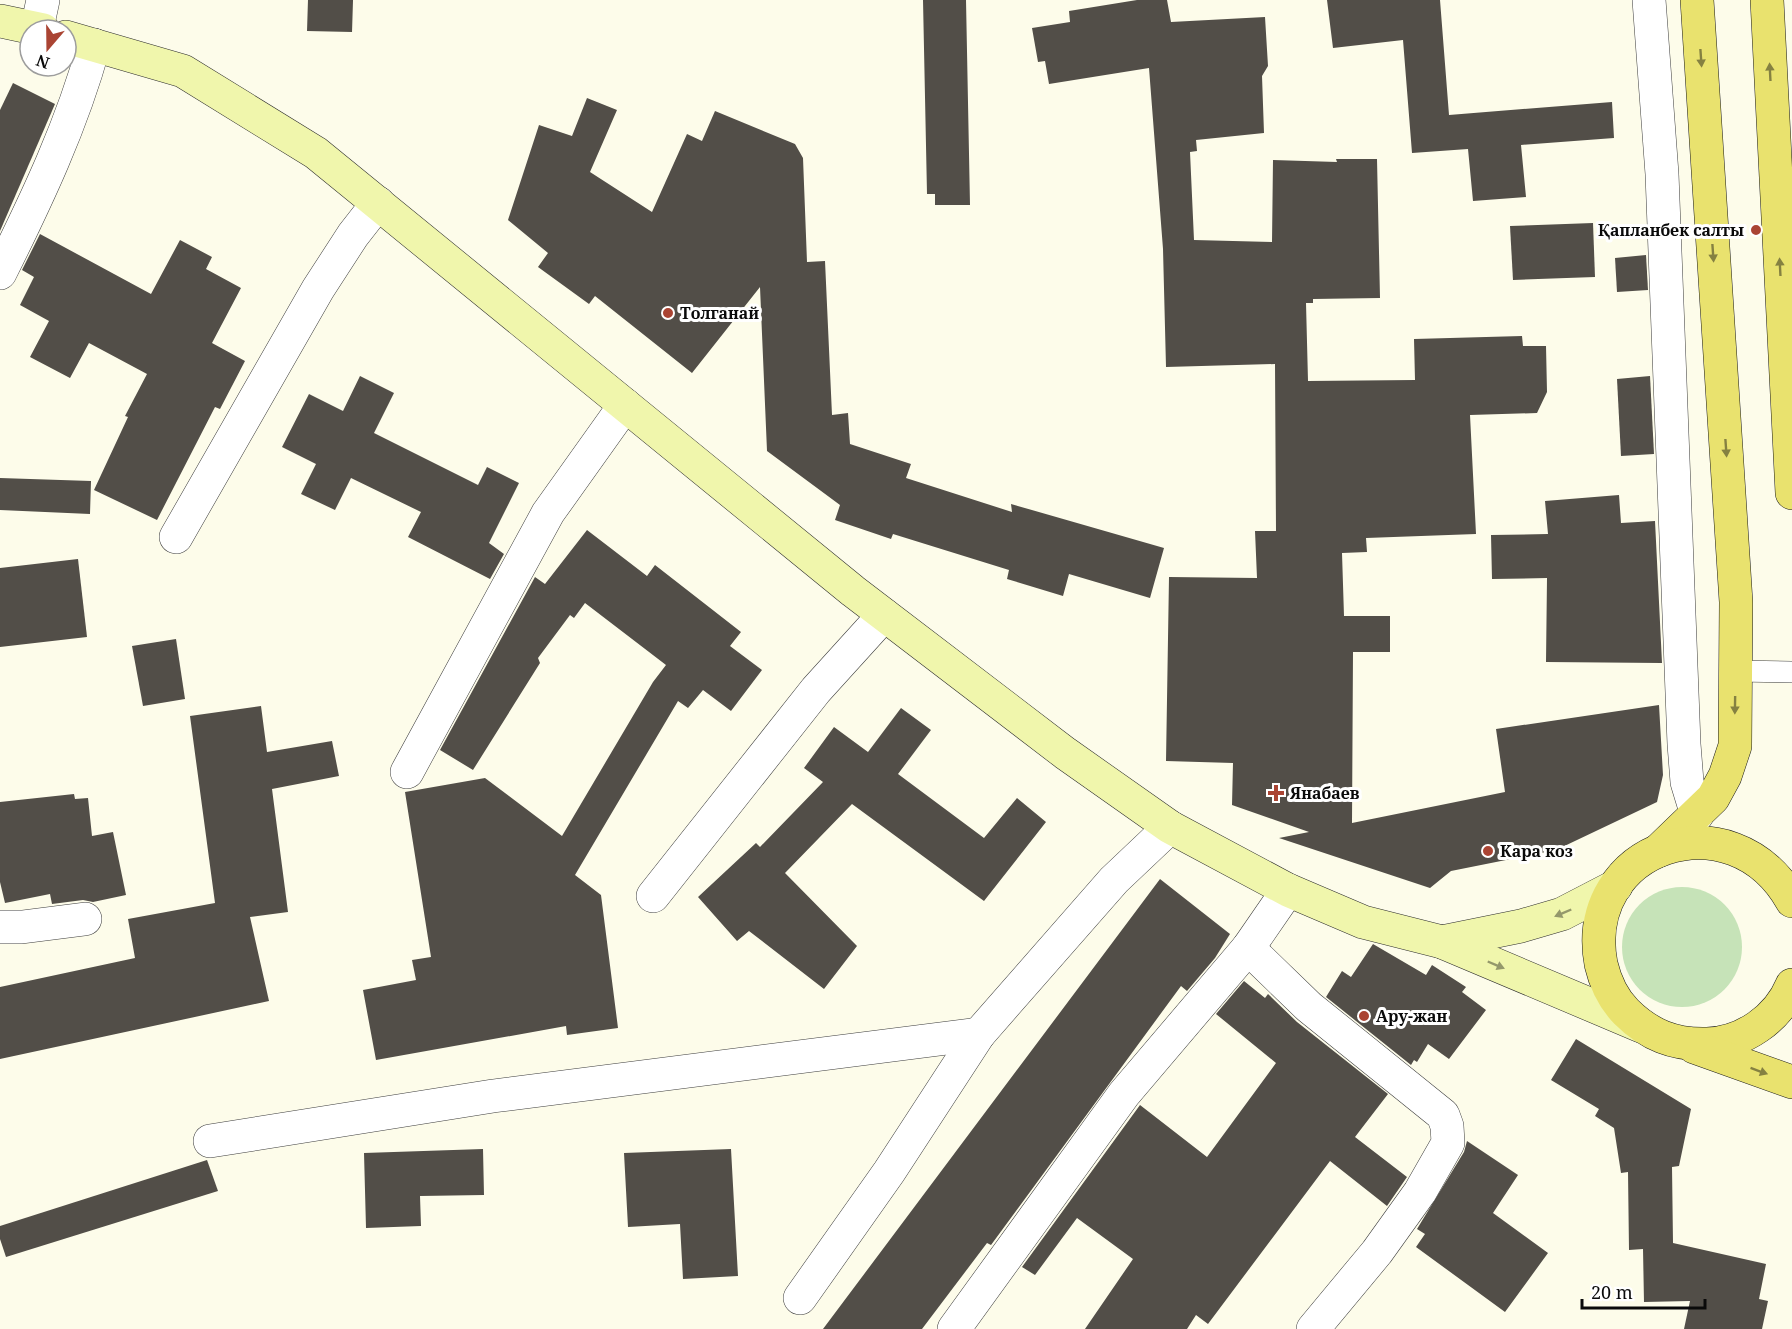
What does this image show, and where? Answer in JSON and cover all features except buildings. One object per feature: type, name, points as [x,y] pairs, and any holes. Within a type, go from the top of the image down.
[{"type":"main road","points":[[1641,1026],[1618,1004],[1604,976],[1598,946],[1602,914],[1616,886],[1628,872],[1658,851],[1713,798],[1725,776],[1734,746],[1736,602],[1697,0]]},
{"type":"main road","points":[[1767,0],[1792,493]]},
{"type":"main road","points":[[0,21],[18,23]]},
{"type":"main road","points":[[78,35],[183,71],[316,153],[884,615],[1065,753],[1170,827],[1288,890],[1363,922],[1442,942],[1641,1026],[1663,1038],[1792,1082]]},
{"type":"main road","points":[[1658,851],[1684,843],[1712,843],[1738,849],[1762,863],[1781,883],[1792,902]]},
{"type":"main road","points":[[1442,942],[1562,915],[1616,886]]},
{"type":"main road","points":[[1687,1045],[1716,1044],[1744,1035],[1769,1019],[1787,996],[1792,985]]},
{"type":"street","points":[[1649,0],[1662,174],[1684,744],[1687,782],[1696,815]]},
{"type":"street","points":[[0,273],[62,141],[82,88],[78,78]]},
{"type":"street","points":[[176,537],[318,289],[353,235],[378,203]]},
{"type":"street","points":[[407,772],[548,513],[625,405]]},
{"type":"street","points":[[653,896],[816,690],[884,615]]},
{"type":"street","points":[[801,1298],[889,1172],[979,1034],[1114,879],[1170,827]]},
{"type":"street","points":[[954,1329],[1124,1094],[1248,948],[1288,890]]},
{"type":"street","points":[[0,927],[85,919]]},
{"type":"street","points":[[1248,948],[1309,1007],[1443,1115],[1447,1126],[1448,1143],[1420,1192],[1377,1252],[1313,1329]]},
{"type":"street","points":[[210,1141],[493,1096],[979,1034]]},
{"type":"lane","points":[[1735,671],[1792,672]]},
{"type":"green space","points":[[1682,887],[1705,892],[1724,905],[1737,924],[1742,947],[1737,970],[1724,989],[1705,1002],[1682,1007],[1659,1002],[1640,989],[1627,970],[1622,947],[1627,924],[1640,905],[1659,892]]},
{"type":"place","name":"Қапланбек салты","points":[[1756,230]]},
{"type":"place","name":"Толганай","points":[[668,313]]},
{"type":"place","name":"Янабаев","points":[[1276,793]]},
{"type":"place","name":"Кара коз","points":[[1488,851]]},
{"type":"place","name":"Ару-жан","points":[[1364,1016]]}]
